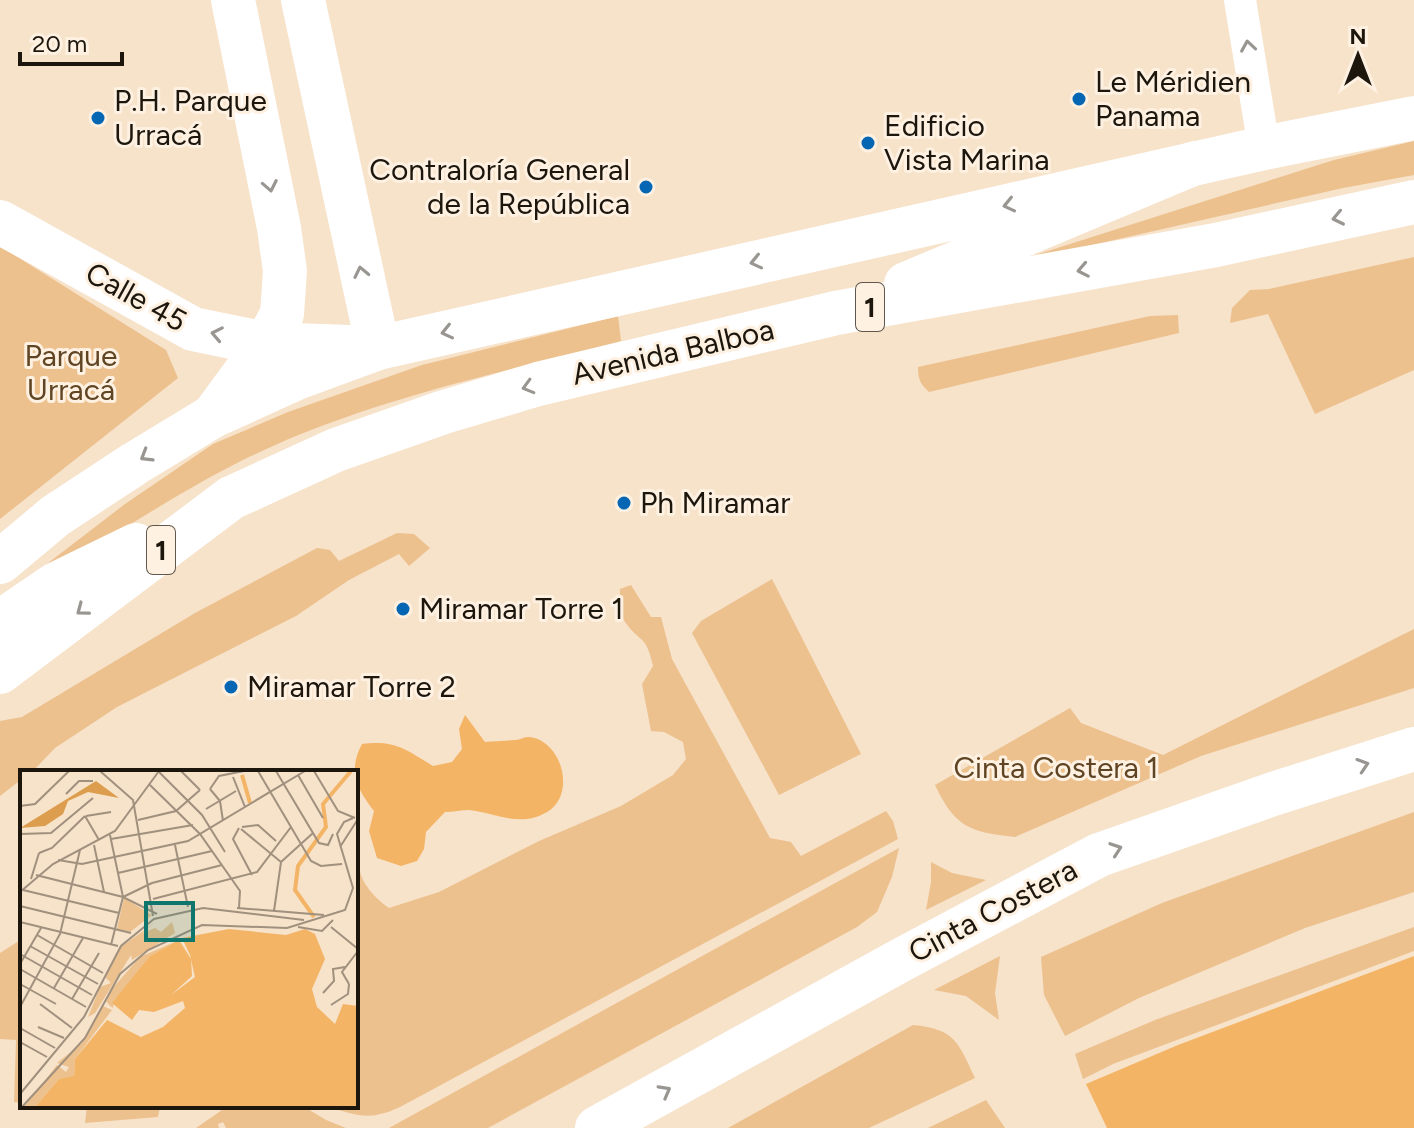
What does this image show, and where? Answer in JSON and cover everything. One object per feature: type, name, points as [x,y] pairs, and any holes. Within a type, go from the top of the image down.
[{"type":"main road","points":[[0,562],[55,516],[213,416],[266,344],[282,314],[285,271],[279,228],[233,0]]},
{"type":"main road","points":[[303,0],[378,348]]},
{"type":"main road","name":"1","points":[[213,416],[299,377],[378,348],[1195,163],[1414,118]]},
{"type":"main road","points":[[836,313],[1195,163]]},
{"type":"main road","name":"Avenida Balboa","points":[[0,672],[231,498],[336,450],[444,412],[538,384],[836,313],[1201,248],[1414,202]]},
{"type":"main road","name":"Calle 45","points":[[0,222],[193,329],[266,344],[378,348]]},
{"type":"main road","points":[[0,622],[56,584],[231,498]]},
{"type":"main road","name":"Cinta Costera","points":[[597,1128],[1099,855],[1414,749]]},
{"type":"street","points":[[1240,0],[1264,148]]},
{"type":"green space","points":[[1414,141],[1414,175],[1343,188],[1004,265],[1334,160]]},
{"type":"green space","name":"Parque Urracá","points":[[0,246],[166,350],[178,378],[0,519]]},
{"type":"green space","points":[[1414,257],[1414,370],[1315,414],[1268,314],[1230,323],[1232,308],[1250,290],[1269,289]]},
{"type":"green space","points":[[1178,315],[1179,333],[929,392],[919,378],[918,367],[1150,316]]},
{"type":"green space","points":[[618,316],[621,341],[400,400],[313,429],[271,447],[168,501],[0,600],[125,504],[213,444],[288,412],[422,365]]},
{"type":"green space","points":[[397,533],[414,534],[430,548],[409,566],[399,554],[349,580],[296,616],[117,707],[55,748],[34,770],[20,770],[20,781],[0,796],[0,721],[22,717],[195,613],[317,548],[330,550],[339,561]]},
{"type":"green space","points":[[772,579],[861,754],[779,795],[692,633],[701,621]]},
{"type":"green space","points":[[631,585],[651,617],[661,617],[672,659],[770,838],[791,842],[801,856],[886,811],[893,821],[898,839],[400,1107],[365,1116],[333,1108],[358,1108],[358,845],[362,878],[374,895],[389,908],[439,892],[539,841],[621,806],[673,775],[686,759],[683,742],[664,732],[651,731],[642,684],[653,666],[645,644],[625,622],[620,589]]},
{"type":"green space","name":"Cinta Costera 1","points":[[1414,629],[1414,688],[1201,756],[1015,837],[986,833],[965,825],[949,810],[935,785],[1070,708],[1081,723],[1163,755]]},
{"type":"green space","points":[[1414,812],[1414,892],[1305,928],[1139,998],[1065,1036],[1044,995],[1041,957],[1162,903]]},
{"type":"green space","points":[[899,848],[892,877],[877,912],[857,927],[488,1128],[389,1128]]},
{"type":"green space","points":[[931,862],[952,873],[986,880],[926,910]]},
{"type":"green space","points":[[1414,927],[1414,951],[1113,1064],[1083,1079],[1075,1054],[1155,1020]]},
{"type":"green space","points":[[20,940],[20,1103],[14,1102],[16,1040],[0,1039],[0,953]]},
{"type":"green space","points":[[1000,956],[995,993],[999,1020],[966,996],[934,990]]},
{"type":"green space","points":[[913,1025],[947,1034],[959,1046],[975,1078],[869,1128],[728,1128]]},
{"type":"green space","points":[[986,1100],[1005,1128],[928,1128]]},
{"type":"green space","points":[[87,1108],[160,1108],[158,1117],[85,1123]]},
{"type":"green space","points":[[306,1108],[346,1128],[226,1128],[223,1122],[218,1124],[219,1128],[196,1128],[222,1110]]},
{"type":"shaded area","points":[[465,715],[485,742],[528,737],[550,747],[562,769],[561,793],[556,804],[547,812],[527,819],[469,810],[445,812],[426,832],[424,849],[417,861],[401,866],[377,858],[369,831],[374,811],[359,787],[358,770],[355,770],[362,744],[383,743],[399,747],[433,766],[452,762],[462,749],[459,729]]},
{"type":"shaded area","points":[[1414,956],[1414,1128],[1107,1128],[1086,1084],[1178,1045]]},
{"type":"place","name":"Le Méridien Panama","points":[[1079,99]]},
{"type":"place","name":"P.H. Parque Urracá","points":[[98,118]]},
{"type":"place","name":"Edificio Vista Marina","points":[[868,143]]},
{"type":"place","name":"Contraloría General de la República","points":[[646,187]]},
{"type":"place","name":"Ph Miramar","points":[[624,503]]},
{"type":"place","name":"Miramar Torre 1","points":[[403,609]]},
{"type":"place","name":"Miramar Torre 2","points":[[231,687]]}]
